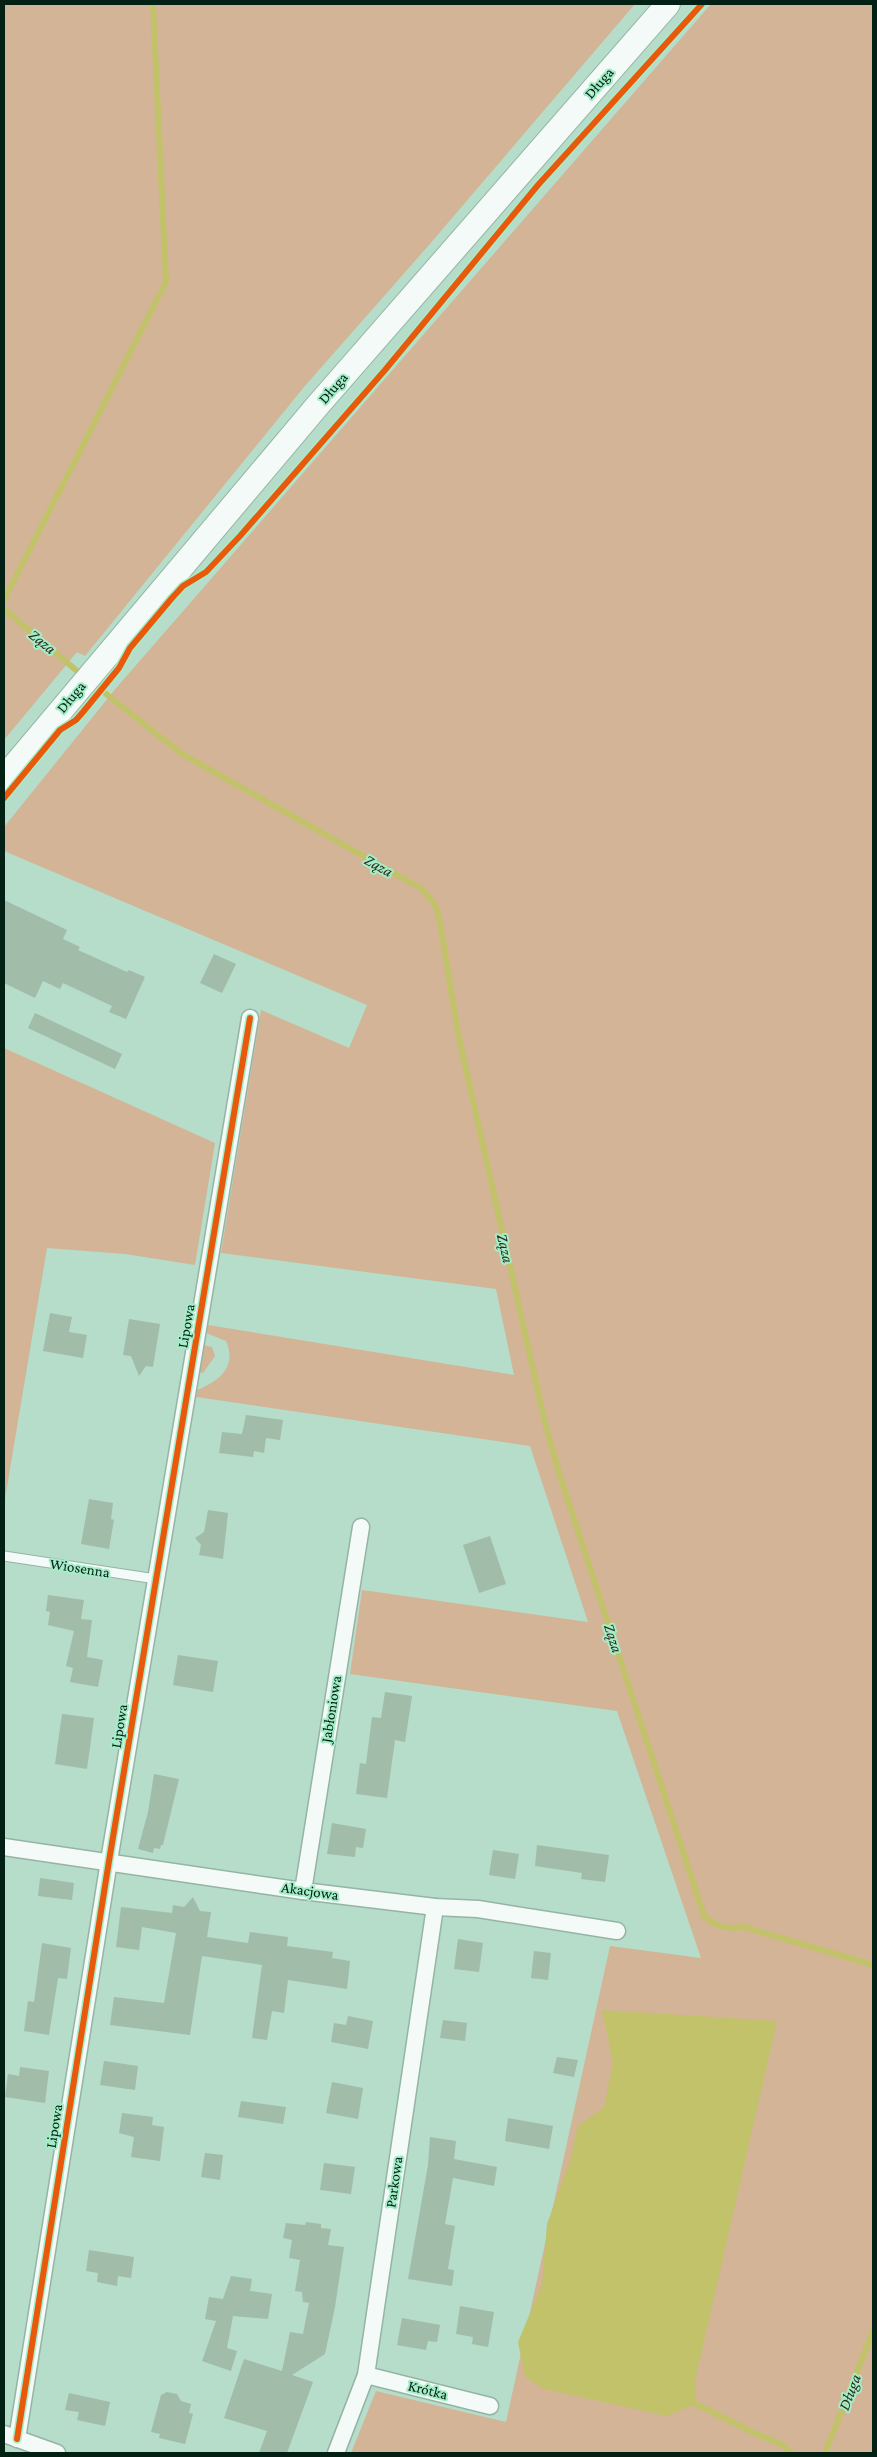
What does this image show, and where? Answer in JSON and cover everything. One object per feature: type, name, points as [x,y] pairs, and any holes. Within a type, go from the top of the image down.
[{"type":"street","name":"Długa","points":[[4,778],[318,405],[668,4]]},
{"type":"street","name":"Lipowa","points":[[10,2436],[109,1861],[250,1018]]},
{"type":"street","name":"Jabłoniowa","points":[[303,1891],[361,1527]]},
{"type":"street","name":"Akacjowa","points":[[4,1848],[109,1861],[303,1891],[435,1907],[478,1909],[617,1931]]},
{"type":"street","name":"Parkowa","points":[[336,2453],[366,2375],[435,1907]]},
{"type":"street","name":"Krótka","points":[[366,2375],[490,2406]]},
{"type":"street","points":[[10,2436],[57,2453]]},
{"type":"lane","name":"Wiosenna","points":[[4,1556],[156,1579]]},
{"type":"shaded area","points":[[4,4],[635,4],[429,245],[304,387],[85,656],[77,652],[4,740]]},
{"type":"shaded area","points":[[711,4],[873,4],[873,2453],[351,2453],[376,2391],[506,2422],[610,1946],[701,1958],[617,1711],[350,1674],[362,1590],[588,1622],[530,1446],[196,1397],[197,1390],[213,1382],[228,1365],[229,1350],[226,1341],[206,1333],[208,1325],[514,1375],[496,1289],[221,1253],[261,1010],[349,1048],[367,1005],[4,851],[4,827],[117,687]]},
{"type":"shaded area","points":[[4,1048],[215,1143],[195,1265],[125,1254],[47,1248],[4,1505]]},
{"type":"shaded area","points":[[203,1345],[212,1347],[215,1356],[203,1373],[199,1372]]},
{"type":"shaded area","points":[[602,2010],[777,2021],[695,2381],[696,2404],[667,2416],[544,2389],[525,2377],[518,2342],[542,2285],[547,2224],[570,2160],[578,2126],[604,2107],[613,2063]]},
{"type":"building","points":[[4,900],[67,930],[63,939],[80,947],[78,950],[127,972],[129,970],[145,977],[126,1019],[109,1012],[112,1006],[63,983],[60,989],[43,981],[35,998],[4,983]]},
{"type":"building","points":[[214,954],[236,964],[222,993],[200,983]]},
{"type":"building","points":[[35,1013],[122,1054],[115,1069],[28,1028]]},
{"type":"building","points":[[50,1313],[72,1317],[69,1332],[87,1335],[83,1358],[43,1351]]},
{"type":"building","points":[[129,1319],[160,1324],[153,1367],[146,1366],[139,1376],[131,1356],[123,1355]]},
{"type":"building","points":[[246,1415],[283,1420],[280,1440],[266,1438],[264,1453],[254,1451],[253,1457],[219,1453],[222,1432],[242,1434]]},
{"type":"building","points":[[89,1499],[113,1503],[111,1519],[114,1520],[109,1549],[81,1544]]},
{"type":"building","points":[[208,1510],[228,1513],[223,1559],[199,1555],[201,1545],[195,1538],[204,1532]]},
{"type":"building","points":[[490,1536],[506,1584],[479,1593],[463,1545]]},
{"type":"building","points":[[48,1595],[84,1600],[81,1619],[92,1620],[87,1657],[103,1660],[98,1687],[70,1682],[73,1668],[66,1666],[74,1631],[48,1625],[50,1612],[46,1611]]},
{"type":"building","points":[[178,1655],[218,1661],[213,1692],[173,1685]]},
{"type":"building","points":[[385,1692],[412,1696],[405,1742],[395,1740],[387,1798],[356,1794],[360,1763],[366,1764],[372,1717],[381,1718]]},
{"type":"building","points":[[62,1714],[94,1718],[87,1769],[55,1764]]},
{"type":"building","points":[[154,1774],[179,1779],[163,1845],[161,1845],[160,1849],[154,1848],[153,1853],[138,1849],[148,1812]]},
{"type":"building","points":[[332,1823],[366,1829],[363,1848],[356,1847],[355,1857],[327,1854]]},
{"type":"building","points":[[537,1845],[609,1855],[605,1882],[581,1879],[582,1873],[535,1866]]},
{"type":"building","points":[[493,1850],[519,1854],[515,1879],[489,1875]]},
{"type":"building","points":[[40,1878],[74,1883],[72,1900],[38,1896]]},
{"type":"building","points":[[193,1897],[200,1911],[211,1912],[207,1937],[248,1943],[250,1932],[288,1937],[287,1946],[333,1952],[332,1958],[350,1961],[347,1989],[288,1980],[284,2013],[272,2011],[267,2040],[252,2038],[262,1965],[202,1956],[190,2035],[110,2025],[114,1997],[164,2003],[176,1933],[142,1927],[139,1950],[116,1947],[121,1907],[172,1913],[173,1905],[184,1907]]},
{"type":"building","points":[[458,1939],[483,1943],[479,1972],[454,1969]]},
{"type":"building","points":[[42,1943],[71,1948],[67,1979],[58,1978],[49,2035],[24,2031],[28,2001],[34,2002]]},
{"type":"building","points":[[534,1951],[551,1953],[548,1980],[531,1978]]},
{"type":"building","points":[[348,2016],[373,2021],[368,2049],[331,2042],[334,2023],[346,2025]]},
{"type":"building","points":[[443,2020],[467,2023],[465,2041],[440,2038]]},
{"type":"building","points":[[557,2057],[578,2060],[574,2077],[553,2073]]},
{"type":"building","points":[[104,2061],[138,2066],[135,2090],[100,2085]]},
{"type":"building","points":[[20,2067],[49,2071],[45,2103],[5,2097],[8,2074],[19,2076]]},
{"type":"building","points":[[332,2082],[363,2088],[358,2119],[326,2113]]},
{"type":"building","points":[[241,2101],[286,2107],[283,2124],[238,2117]]},
{"type":"building","points":[[122,2113],[153,2117],[152,2125],[164,2127],[160,2161],[131,2157],[134,2137],[119,2133]]},
{"type":"building","points":[[508,2118],[553,2126],[549,2149],[505,2141]]},
{"type":"building","points":[[430,2137],[456,2141],[454,2159],[497,2167],[494,2186],[453,2178],[445,2224],[455,2226],[448,2269],[454,2270],[452,2286],[408,2279],[428,2165]]},
{"type":"building","points":[[205,2153],[223,2155],[220,2180],[201,2177]]},
{"type":"building","points":[[324,2163],[355,2167],[351,2194],[320,2190]]},
{"type":"building","points":[[306,2222],[321,2224],[321,2228],[331,2229],[328,2245],[344,2247],[335,2307],[325,2354],[292,2375],[313,2382],[287,2453],[259,2453],[267,2431],[224,2418],[244,2359],[282,2371],[290,2332],[303,2334],[309,2303],[303,2302],[302,2292],[295,2291],[300,2260],[289,2258],[292,2240],[283,2238],[286,2223],[305,2225]]},
{"type":"building","points":[[89,2250],[134,2257],[131,2278],[118,2276],[117,2286],[97,2282],[98,2273],[86,2271]]},
{"type":"building","points":[[231,2276],[252,2279],[250,2291],[272,2294],[268,2319],[233,2316],[227,2348],[237,2351],[231,2371],[202,2361],[216,2321],[205,2319],[209,2297],[223,2299]]},
{"type":"building","points":[[460,2306],[494,2312],[488,2347],[472,2344],[473,2337],[456,2334]]},
{"type":"building","points":[[402,2318],[440,2325],[437,2342],[428,2341],[426,2350],[397,2345]]},
{"type":"building","points":[[167,2392],[177,2394],[181,2401],[191,2404],[189,2413],[193,2414],[185,2444],[159,2438],[160,2434],[151,2432],[161,2395]]},
{"type":"building","points":[[69,2393],[110,2402],[105,2426],[77,2420],[79,2412],[65,2410]]},
{"type":"waterway","points":[[4,600],[166,282],[153,4]]},
{"type":"waterway","name":"Ząza","points":[[4,609],[83,676]]},
{"type":"waterway","name":"Ząza","points":[[91,682],[182,754],[422,889],[434,903],[439,917],[458,1033],[545,1423],[559,1473],[704,1916],[722,1927],[744,1927],[873,1965]]},
{"type":"waterway","name":"Długa","points":[[825,2453],[873,2331]]},
{"type":"waterway","points":[[696,2404],[783,2445],[791,2453]]},
{"type":"cycle path","points":[[4,798],[60,730],[76,720],[83,712],[119,668],[130,648],[172,598],[183,586],[206,572],[240,536],[385,370],[538,185],[702,4]]},
{"type":"cycle path","points":[[17,2439],[109,1861],[250,1018]]}]
